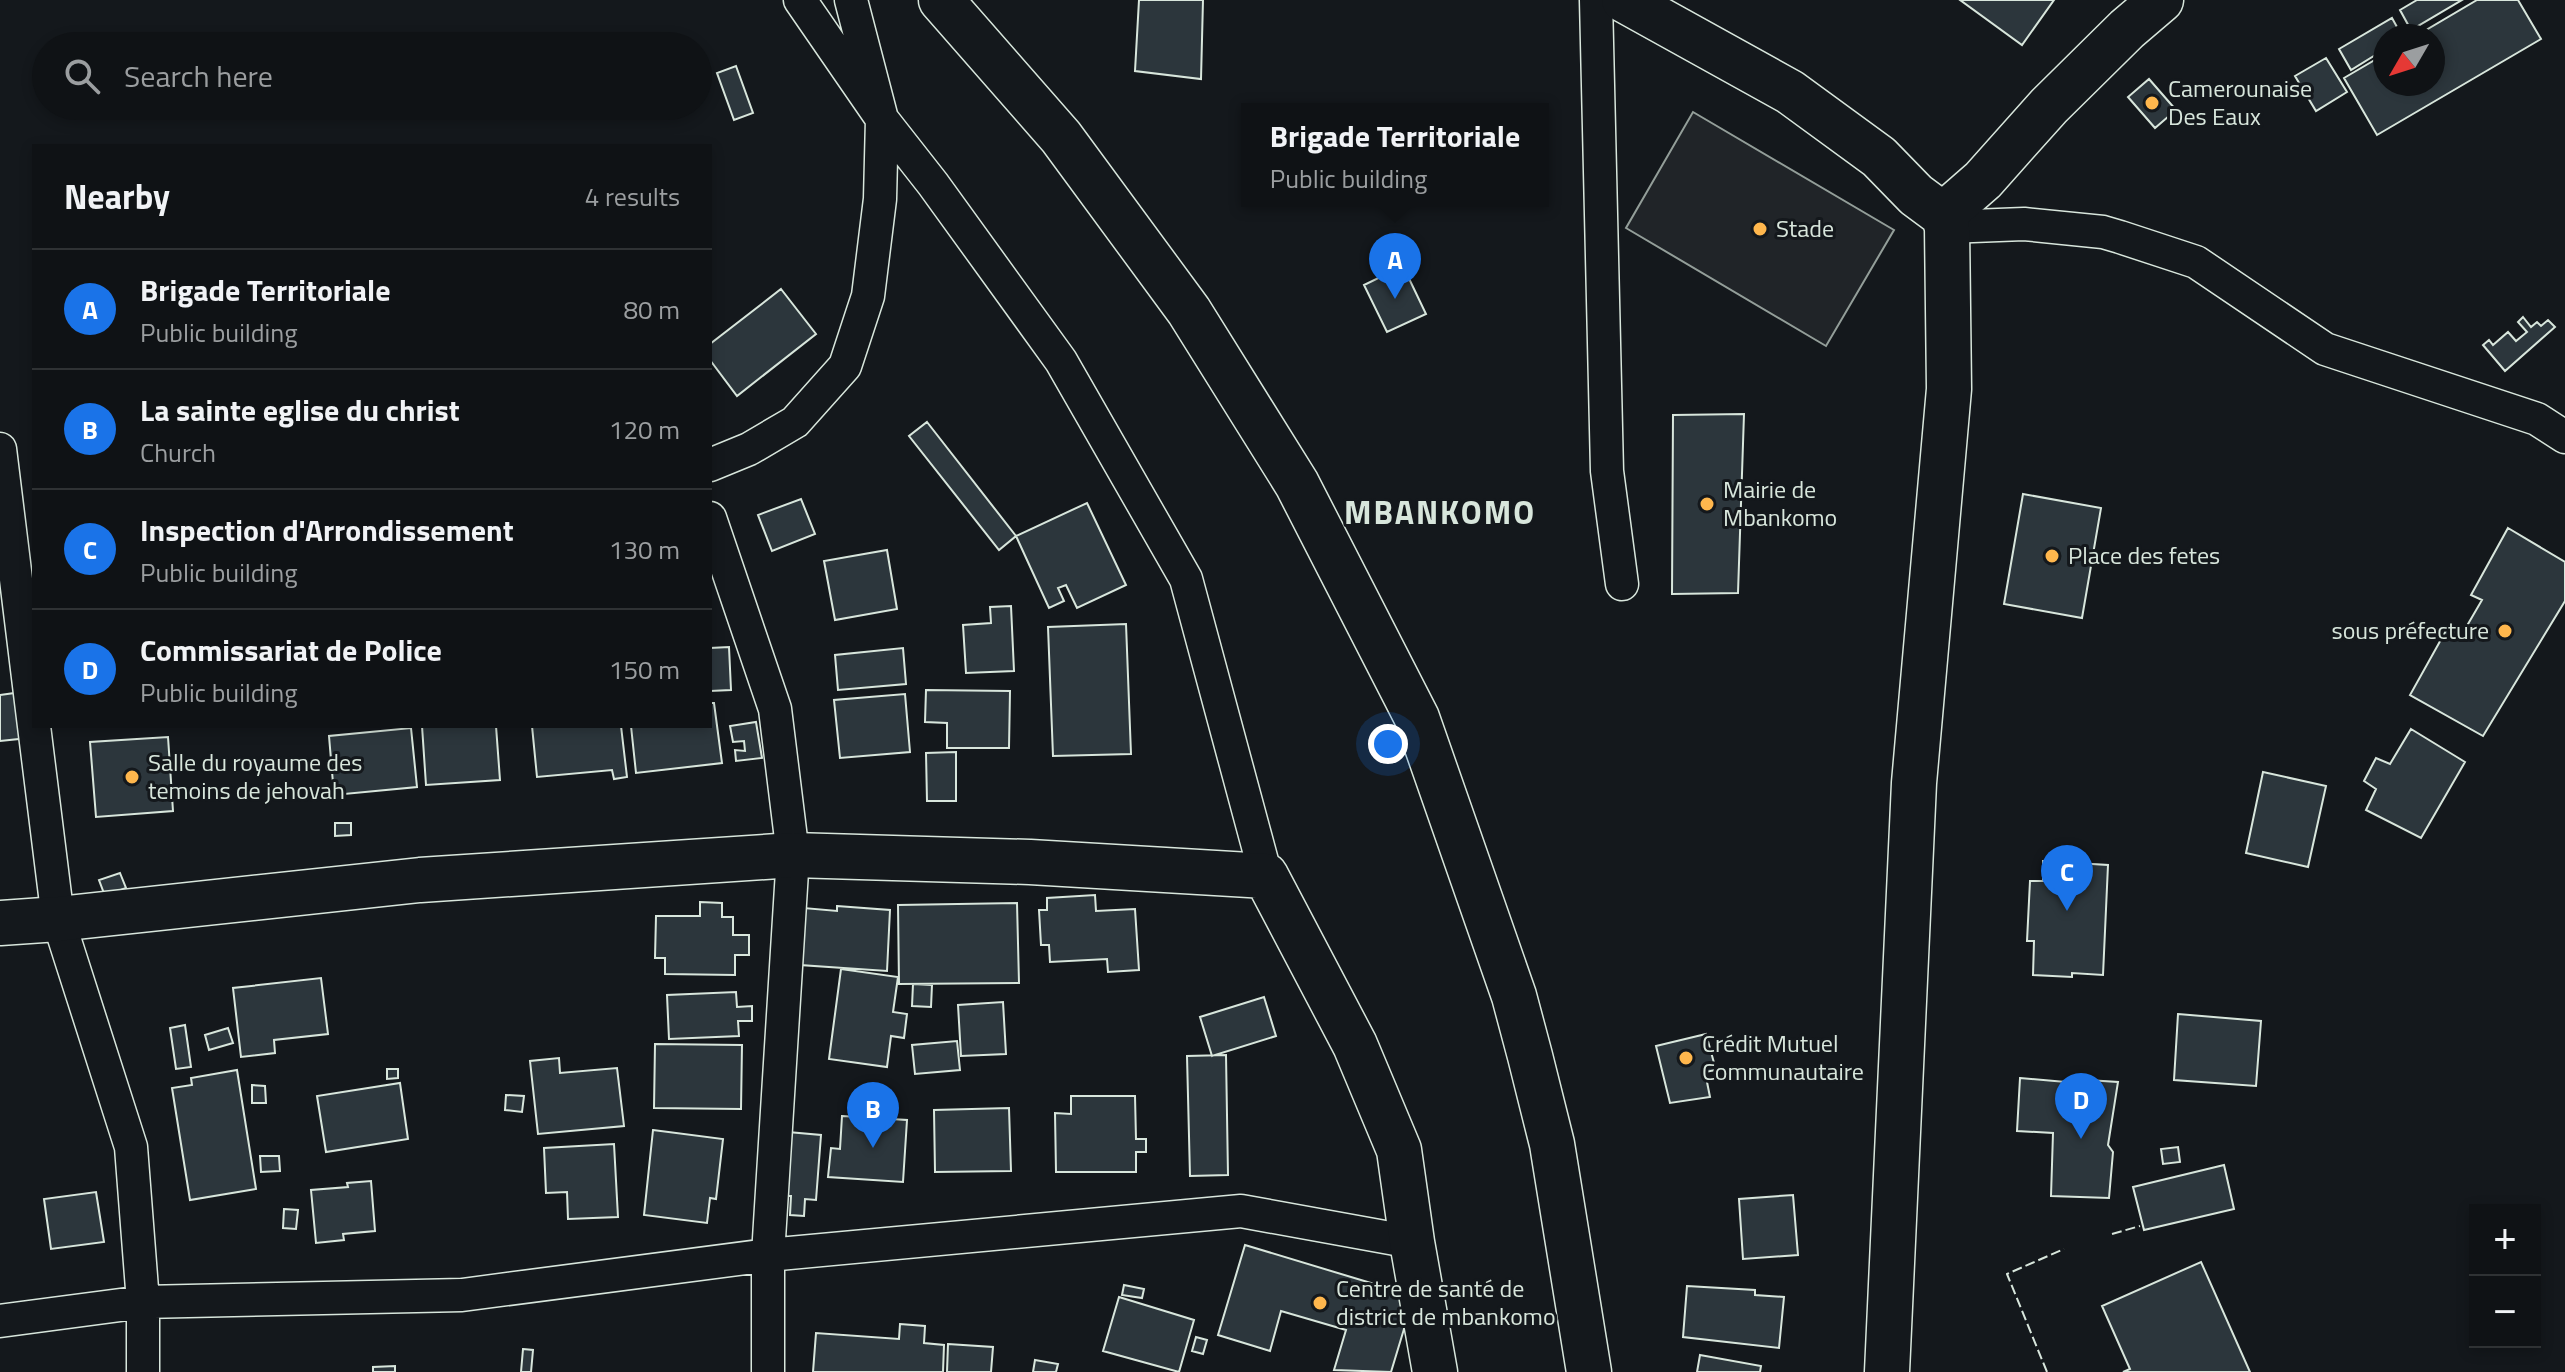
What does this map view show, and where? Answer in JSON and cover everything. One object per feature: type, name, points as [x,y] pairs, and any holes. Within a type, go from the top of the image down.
[{"type":"main road","points":[[941,0],[1061,137],[1189,311],[1297,484],[1417,718],[1514,996],[1530,1056],[1552,1144],[1589,1372]]},
{"type":"main road","points":[[1624,0],[1790,92],[1879,157],[1945,221]]},
{"type":"main road","points":[[1887,1372],[1914,783],[1949,389],[1945,221],[2049,106],[2161,0]]},
{"type":"main road","points":[[0,923],[420,880],[793,855],[1030,862],[1266,876],[1355,1045],[1399,1150],[1435,1372]]},
{"type":"street","points":[[800,0],[882,119],[1061,361],[1186,579],[1266,876]]},
{"type":"street","points":[[712,464],[749,449],[795,422],[845,366],[868,296],[880,199],[882,119],[851,0]]},
{"type":"street","points":[[1596,0],[1607,471],[1622,584]]},
{"type":"street","points":[[1945,221],[2024,224],[2103,232],[2196,262],[2325,349],[2537,419],[2565,437]]},
{"type":"street","points":[[0,449],[14,510],[32,704]]},
{"type":"street","points":[[712,524],[775,709],[793,855],[768,1255],[768,1372]]},
{"type":"street","points":[[34,728],[58,919],[131,1147],[143,1302],[143,1372]]},
{"type":"street","points":[[0,1321],[143,1302],[462,1295],[768,1255],[1241,1211],[1412,1242]]},
{"type":"shaded area","name":"Stade","points":[[1693,112],[1894,230],[1826,346],[1626,228]]},
{"type":"building","points":[[1139,0],[1203,0],[1201,79],[1135,71]]},
{"type":"building","points":[[1960,0],[2054,0],[2022,45]]},
{"type":"building","points":[[2417,0],[2462,0],[2421,24],[2408,24],[2400,10]]},
{"type":"building","points":[[2477,0],[2518,0],[2541,39],[2445,95],[2445,24],[2436,24]]},
{"type":"building","points":[[2392,18],[2395,24],[2382,24]]},
{"type":"building","points":[[2373,29],[2373,56],[2351,70],[2339,49]]},
{"type":"building","points":[[2326,58],[2347,92],[2316,111],[2295,76]]},
{"type":"building","points":[[2373,61],[2373,96],[2444,96],[2377,135],[2344,78]]},
{"type":"building","points":[[736,66],[753,113],[734,120],[717,73]]},
{"type":"building","name":"Camerounaise Des Eaux","points":[[2149,79],[2176,110],[2155,128],[2128,97]]},
{"type":"building","points":[[1403,266],[1426,314],[1387,332],[1364,285]]},
{"type":"building","points":[[781,289],[816,334],[737,396],[712,363],[712,342]]},
{"type":"building","points":[[2523,317],[2531,327],[2537,322],[2541,326],[2548,320],[2555,327],[2505,371],[2483,345],[2489,340],[2493,345],[2508,332],[2516,341],[2527,332],[2518,322]]},
{"type":"building","name":"Mairie de Mbankomo","points":[[1744,414],[1738,593],[1672,594],[1673,415]]},
{"type":"building","points":[[927,422],[1016,536],[999,550],[909,436]]},
{"type":"building","name":"Place des fetes","points":[[2023,494],[2101,508],[2082,618],[2004,604]]},
{"type":"building","points":[[801,499],[815,534],[772,551],[758,515]]},
{"type":"building","points":[[1087,503],[1126,585],[1077,608],[1066,585],[1058,588],[1064,601],[1049,608],[1016,536]]},
{"type":"building","name":"sous préfecture","points":[[2508,528],[2565,562],[2565,601],[2483,736],[2410,695],[2448,627],[2461,636],[2482,600],[2471,595]]},
{"type":"building","points":[[887,550],[897,609],[835,620],[824,561]]},
{"type":"building","points":[[1011,606],[1014,671],[966,673],[963,625],[991,623],[990,607]]},
{"type":"building","points":[[1126,624],[1131,754],[1053,756],[1048,627]]},
{"type":"building","points":[[729,647],[731,690],[712,691],[712,648]]},
{"type":"building","points":[[903,648],[906,684],[838,690],[835,655]]},
{"type":"building","points":[[926,690],[1010,691],[1009,748],[947,748],[947,723],[925,722]]},
{"type":"building","points":[[22,692],[28,738],[0,741],[0,695]]},
{"type":"building","points":[[905,694],[910,752],[840,758],[834,700]]},
{"type":"building","points":[[714,703],[722,763],[636,773],[631,728],[712,728]]},
{"type":"building","points":[[756,722],[762,758],[736,761],[735,750],[745,751],[744,741],[733,742],[730,726]]},
{"type":"building","points":[[411,728],[417,787],[334,795],[329,736]]},
{"type":"building","points":[[422,728],[496,728],[500,780],[426,785]]},
{"type":"building","points":[[532,728],[621,728],[627,777],[614,779],[612,770],[537,777]]},
{"type":"building","points":[[2411,729],[2465,762],[2421,838],[2366,810],[2376,789],[2364,781],[2376,758],[2390,764]]},
{"type":"building","name":"Salle du royaume des temoins de jehovah","points":[[168,737],[173,811],[96,817],[90,742]]},
{"type":"building","points":[[956,752],[956,801],[927,801],[926,753]]},
{"type":"building","points":[[2263,772],[2326,786],[2308,867],[2246,853]]},
{"type":"building","points":[[335,823],[351,823],[351,835],[335,836]]},
{"type":"building","points":[[2043,861],[2108,865],[2103,975],[2033,975],[2034,941],[2027,941],[2030,881],[2043,881]]},
{"type":"building","points":[[120,873],[126,888],[105,896],[99,880]]},
{"type":"building","points":[[1095,895],[1096,911],[1135,909],[1139,970],[1108,972],[1107,959],[1050,962],[1049,945],[1041,945],[1039,910],[1047,910],[1047,898]]},
{"type":"building","points":[[700,902],[722,903],[722,917],[733,917],[733,935],[749,935],[749,955],[735,955],[735,975],[665,974],[665,958],[655,958],[656,916],[700,916]]},
{"type":"building","points":[[1017,903],[1019,983],[899,984],[898,905]]},
{"type":"building","points":[[837,906],[890,910],[887,971],[800,965],[804,908],[837,911]]},
{"type":"building","points":[[841,969],[898,977],[893,1012],[907,1014],[904,1038],[891,1036],[887,1067],[829,1059]]},
{"type":"building","points":[[321,978],[328,1034],[274,1040],[275,1053],[241,1057],[233,988]]},
{"type":"building","points":[[913,984],[932,985],[931,1007],[912,1006]]},
{"type":"building","points":[[736,992],[737,1007],[752,1006],[752,1021],[738,1021],[739,1036],[669,1039],[667,995]]},
{"type":"building","points":[[1264,997],[1276,1036],[1212,1056],[1200,1017]]},
{"type":"building","points":[[1003,1002],[1006,1054],[961,1056],[958,1005]]},
{"type":"building","points":[[2178,1014],[2261,1021],[2256,1086],[2174,1080]]},
{"type":"building","points":[[185,1025],[191,1067],[176,1069],[170,1028]]},
{"type":"building","points":[[228,1028],[233,1043],[209,1050],[205,1035]]},
{"type":"building","name":"Crédit Mutuel Communautaire","points":[[1706,1034],[1716,1070],[1705,1072],[1710,1097],[1670,1103],[1656,1046]]},
{"type":"building","points":[[957,1041],[960,1070],[915,1074],[912,1045]]},
{"type":"building","points":[[655,1044],[742,1045],[741,1109],[654,1108]]},
{"type":"building","points":[[1226,1055],[1228,1175],[1190,1176],[1187,1056]]},
{"type":"building","points":[[559,1058],[560,1073],[617,1068],[624,1126],[538,1134],[530,1061]]},
{"type":"building","points":[[387,1069],[398,1069],[398,1078],[387,1079]]},
{"type":"building","points":[[237,1070],[256,1189],[190,1200],[172,1088],[192,1085],[191,1078]]},
{"type":"building","points":[[2020,1078],[2077,1083],[2087,1080],[2118,1082],[2108,1145],[2113,1152],[2109,1198],[2051,1196],[2053,1133],[2017,1131]]},
{"type":"building","points":[[400,1083],[408,1139],[326,1152],[317,1096]]},
{"type":"building","points":[[252,1085],[265,1086],[266,1103],[252,1103]]},
{"type":"building","points":[[506,1095],[524,1096],[522,1112],[505,1110]]},
{"type":"building","points":[[1071,1096],[1135,1096],[1136,1139],[1146,1139],[1146,1152],[1136,1152],[1136,1172],[1056,1172],[1055,1113],[1071,1114]]},
{"type":"building","points":[[1009,1108],[1011,1171],[935,1172],[934,1110]]},
{"type":"building","points":[[842,1116],[907,1120],[903,1182],[828,1177],[831,1148],[840,1149]]},
{"type":"building","points":[[653,1130],[723,1139],[716,1199],[710,1198],[707,1223],[644,1215]]},
{"type":"building","points":[[788,1132],[821,1135],[816,1200],[805,1199],[804,1216],[790,1215],[791,1196],[784,1196]]},
{"type":"building","points":[[614,1144],[618,1217],[568,1219],[567,1192],[546,1193],[544,1148]]},
{"type":"building","points":[[2178,1147],[2180,1162],[2163,1164],[2161,1149]]},
{"type":"building","points":[[260,1156],[279,1156],[280,1171],[261,1172]]},
{"type":"building","points":[[2224,1165],[2234,1209],[2144,1230],[2133,1187]]},
{"type":"building","points":[[371,1181],[375,1231],[343,1234],[344,1240],[316,1243],[311,1190],[348,1187],[347,1183]]},
{"type":"building","points":[[96,1192],[104,1242],[51,1249],[44,1199]]},
{"type":"building","points":[[1793,1195],[1798,1255],[1743,1259],[1739,1199]]},
{"type":"building","points":[[284,1209],[298,1210],[296,1229],[283,1228]]},
{"type":"building","name":"Centre de santé de district de mbankomo","points":[[1245,1245],[1414,1296],[1391,1372],[1334,1370],[1346,1330],[1281,1311],[1270,1351],[1218,1335]]},
{"type":"building","points":[[2201,1262],[2250,1372],[2123,1372],[2130,1369],[2102,1306]]},
{"type":"building","points":[[1124,1285],[1144,1289],[1142,1298],[1122,1295]]},
{"type":"building","points":[[1687,1286],[1755,1290],[1755,1295],[1784,1297],[1779,1348],[1683,1337]]},
{"type":"building","points":[[1119,1297],[1194,1320],[1179,1372],[1103,1351]]},
{"type":"building","points":[[900,1324],[925,1326],[924,1343],[944,1345],[943,1372],[813,1372],[816,1333],[899,1339]]},
{"type":"building","points":[[1196,1337],[1207,1340],[1203,1354],[1192,1351]]},
{"type":"building","points":[[948,1344],[993,1347],[991,1372],[947,1372]]},
{"type":"building","points":[[523,1349],[533,1350],[531,1372],[521,1372]]},
{"type":"building","points":[[1700,1355],[1761,1366],[1760,1372],[1697,1372]]},
{"type":"building","points":[[1035,1360],[1058,1364],[1056,1372],[1033,1372]]},
{"type":"building","points":[[395,1366],[395,1372],[373,1372],[373,1367]]},
{"type":"fence","points":[[2112,1234],[2140,1226]]},
{"type":"fence","points":[[2047,1372],[2007,1274],[2064,1249]]},
{"type":"place","name":"Camerounaise Des Eaux","points":[[2152,103]]},
{"type":"place","name":"Stade","points":[[1760,229]]},
{"type":"place","name":"Brigade Territoriale","points":[[1395,299]]},
{"type":"place","name":"Mairie de Mbankomo","points":[[1707,504]]},
{"type":"place","name":"Place des fetes","points":[[2052,556]]},
{"type":"place","name":"sous préfecture","points":[[2505,631]]},
{"type":"place","name":"Salle du royaume des temoins de jehovah","points":[[132,777]]},
{"type":"place","name":"Inspection d'Arrondissement","points":[[2067,911]]},
{"type":"place","name":"Crédit Mutuel Communautaire","points":[[1686,1058]]},
{"type":"place","name":"Commissariat de Police","points":[[2081,1139]]},
{"type":"place","name":"La sainte eglise du christ","points":[[873,1148]]},
{"type":"place","name":"Centre de santé de district de mbankomo","points":[[1320,1303]]},
{"type":"district","name":"MBANKOMO","points":[[1440,513]]}]
